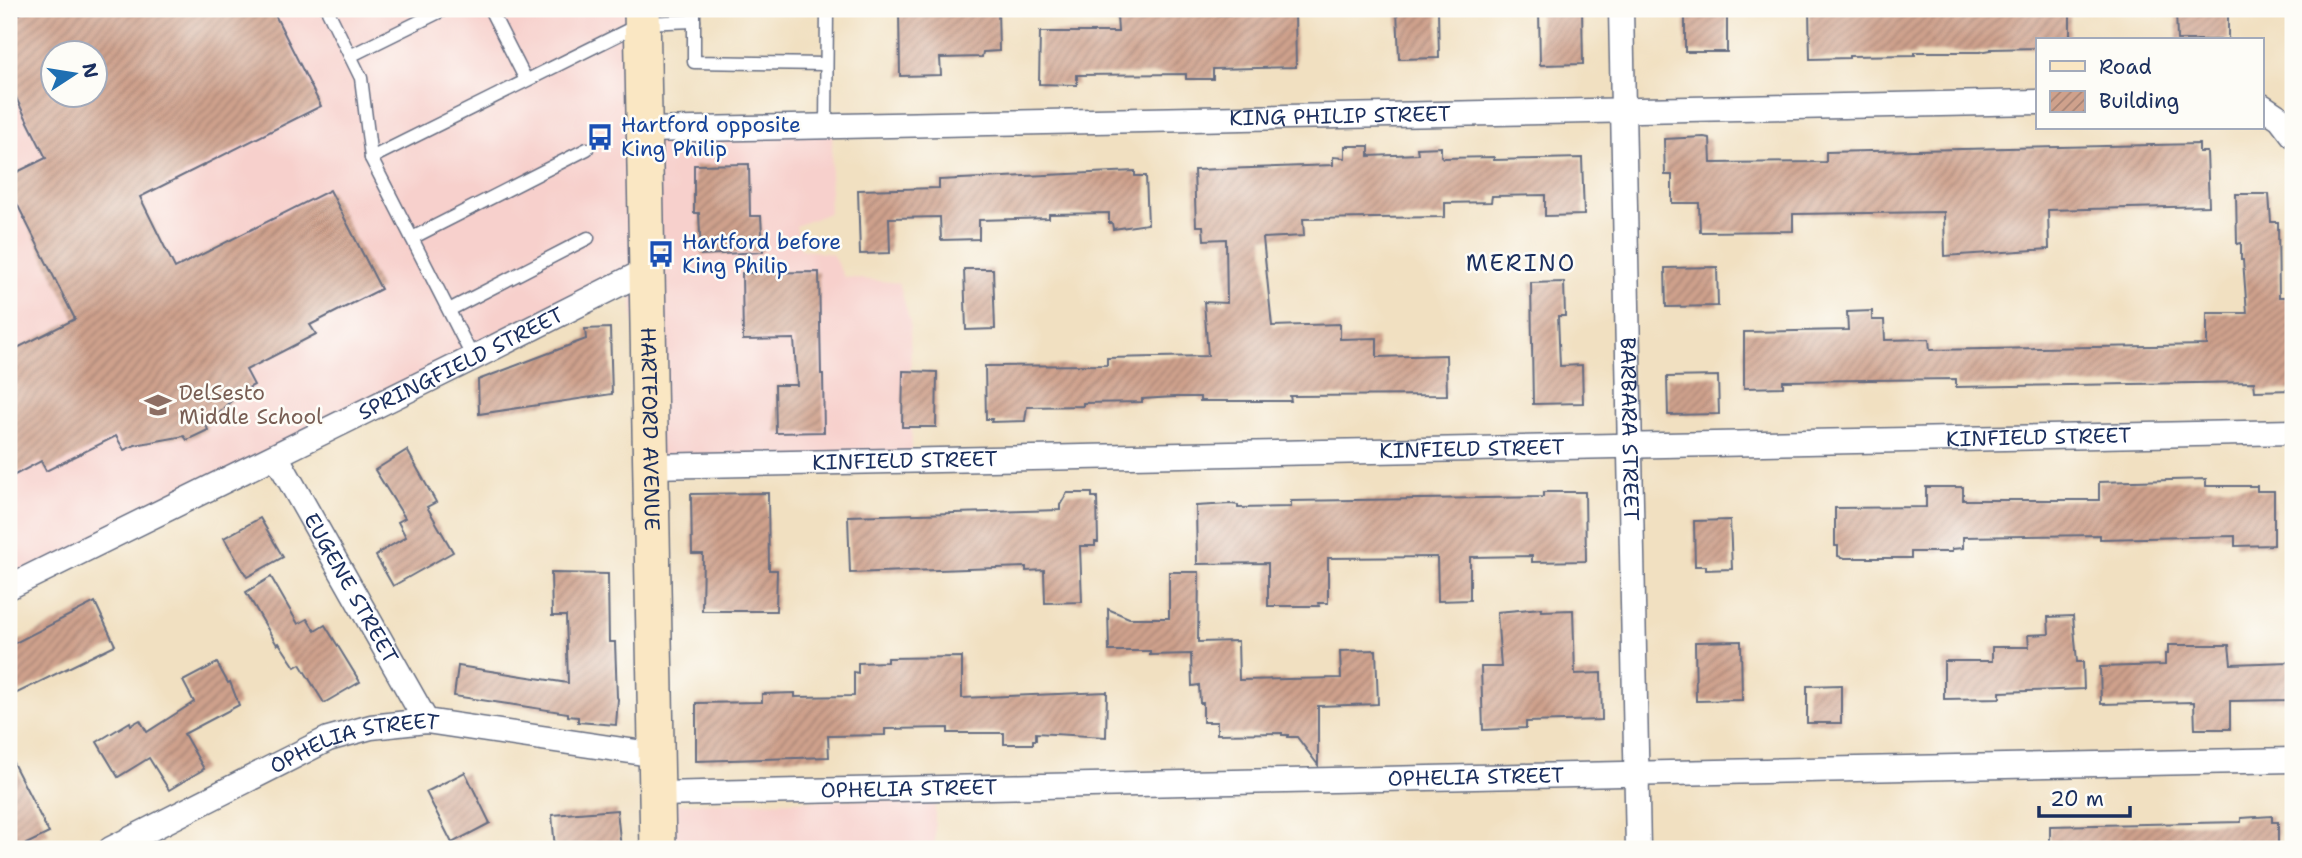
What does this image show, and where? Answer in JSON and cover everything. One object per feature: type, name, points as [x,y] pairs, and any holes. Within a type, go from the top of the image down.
[{"type":"main road","name":"HARTFORD AVENUE","points":[[642,16],[659,849]]},
{"type":"street","name":"BARBARA STREET","points":[[1621,9],[1638,849]]},
{"type":"street","name":"KING PHILIP STREET","points":[[644,130],[2036,102]]},
{"type":"street","points":[[2264,107],[2280,118],[2293,135]]},
{"type":"street","name":"SPRINGFIELD STREET","points":[[9,586],[647,270]]},
{"type":"street","name":"KINFIELD STREET","points":[[651,466],[2293,432]]},
{"type":"street","name":"EUGENE STREET","points":[[276,456],[426,721]]},
{"type":"street","name":"OPHELIA STREET","points":[[111,849],[328,739],[372,727],[426,721],[657,755]]},
{"type":"street","name":"OPHELIA STREET","points":[[657,794],[2293,760]]},
{"type":"lane","points":[[327,9],[361,78],[372,158],[473,358]]},
{"type":"lane","points":[[350,56],[445,9]]},
{"type":"lane","points":[[491,9],[526,80]]},
{"type":"lane","points":[[826,127],[827,9]]},
{"type":"lane","points":[[372,158],[526,80],[642,16],[694,15],[694,62],[826,64]]},
{"type":"lane","points":[[412,238],[587,149]]},
{"type":"lane","points":[[449,310],[587,238]]},
{"type":"shaded area","name":"DelSesto Middle School","points":[[9,9],[630,9],[633,128],[833,128],[829,213],[796,226],[801,249],[832,254],[844,277],[899,283],[910,322],[912,453],[648,465],[630,283],[9,595]]},
{"type":"shaded area","points":[[935,798],[935,849],[646,849],[655,804]]},
{"type":"building","name":"DelSesto Middle School","points":[[29,9],[272,9],[321,106],[140,197],[175,268],[330,190],[381,289],[310,325],[316,334],[246,370],[254,385],[239,393],[206,425],[208,430],[187,440],[184,436],[135,445],[124,450],[116,436],[46,471],[41,461],[9,478],[9,352],[75,319],[9,188],[9,176],[46,158],[9,84],[9,19]]},
{"type":"building","points":[[899,9],[998,9],[999,51],[983,52],[982,57],[940,58],[941,75],[900,76]]},
{"type":"building","points":[[1183,9],[1213,9],[1213,15],[1295,14],[1296,67],[1213,69],[1213,79],[1186,79],[1186,74],[1077,75],[1077,85],[1039,84],[1040,32],[1118,32],[1117,15],[1183,15]]},
{"type":"building","points":[[1397,9],[1438,9],[1439,58],[1399,59]]},
{"type":"building","points":[[1539,9],[1582,9],[1583,64],[1540,65]]},
{"type":"building","points":[[1685,9],[1727,9],[1727,52],[1685,52]]},
{"type":"building","points":[[1809,9],[2070,9],[2070,38],[2036,38],[2036,48],[1810,59]]},
{"type":"building","points":[[2176,9],[2228,9],[2228,38],[2177,38]]},
{"type":"building","points":[[1710,138],[1711,163],[1826,162],[1826,152],[2199,144],[2199,152],[2207,152],[2209,206],[2048,210],[2049,249],[1945,256],[1944,212],[1793,214],[1793,231],[1700,232],[1699,203],[1672,203],[1672,175],[1665,175],[1664,139]]},
{"type":"building","points":[[1345,146],[1369,146],[1369,156],[1418,154],[1417,148],[1441,147],[1443,158],[1582,158],[1584,215],[1545,216],[1545,195],[1492,196],[1491,202],[1445,203],[1445,217],[1303,219],[1304,236],[1263,238],[1272,326],[1340,324],[1340,339],[1377,338],[1377,357],[1446,355],[1447,395],[1290,396],[1291,401],[1200,401],[1200,397],[1174,397],[1142,399],[1142,402],[1027,407],[1025,421],[991,422],[992,419],[986,419],[985,366],[1107,365],[1107,358],[1208,356],[1204,302],[1227,303],[1226,239],[1204,240],[1203,226],[1196,226],[1194,170],[1333,165],[1333,157],[1345,158]]},
{"type":"building","points":[[749,164],[750,216],[761,216],[763,252],[701,255],[699,213],[694,213],[694,165]]},
{"type":"building","points":[[1135,171],[1135,176],[1146,176],[1148,224],[1113,229],[1112,223],[1109,223],[1109,213],[1049,214],[1049,218],[979,220],[979,239],[941,240],[940,217],[889,218],[890,253],[860,254],[858,190],[939,188],[939,180]]},
{"type":"building","points":[[2236,194],[2269,194],[2271,222],[2278,222],[2279,297],[2293,297],[2293,390],[2255,391],[2254,382],[1956,387],[1956,379],[1783,381],[1783,387],[1744,388],[1744,332],[1848,330],[1847,312],[1872,311],[1872,320],[1884,320],[1885,340],[1929,339],[1930,350],[2207,345],[2207,313],[2247,313],[2241,243],[2237,244]]},
{"type":"building","points":[[1717,267],[1718,306],[1666,307],[1665,268]]},
{"type":"building","points":[[964,269],[993,269],[995,329],[966,330]]},
{"type":"building","points":[[819,272],[824,432],[776,433],[775,385],[797,385],[794,339],[743,340],[742,273]]},
{"type":"building","points":[[1564,282],[1565,316],[1558,316],[1560,366],[1582,365],[1583,403],[1533,404],[1531,283]]},
{"type":"building","points":[[610,328],[612,394],[479,414],[478,380],[586,339],[585,329]]},
{"type":"building","points":[[903,371],[937,372],[936,427],[902,427]]},
{"type":"building","points":[[1718,376],[1719,414],[1668,415],[1667,377]]},
{"type":"building","points":[[407,450],[436,502],[427,507],[453,552],[393,586],[376,556],[406,537],[398,522],[405,518],[375,470]]},
{"type":"building","points":[[2206,479],[2206,486],[2257,486],[2257,491],[2274,491],[2274,545],[2235,546],[2235,536],[2100,539],[2100,535],[1963,537],[1963,548],[1952,549],[1952,552],[1911,552],[1911,558],[1844,558],[1838,556],[1838,546],[1835,546],[1835,508],[1926,507],[1926,487],[1963,487],[1963,500],[2099,500],[2099,482]]},
{"type":"building","points":[[1543,492],[1585,492],[1586,561],[1532,562],[1532,556],[1470,557],[1470,600],[1438,601],[1437,557],[1328,558],[1328,603],[1318,603],[1319,606],[1268,606],[1268,563],[1197,564],[1196,506],[1231,504],[1238,505],[1238,508],[1291,507],[1291,501],[1543,497]]},
{"type":"building","points":[[768,493],[769,570],[777,570],[776,611],[702,611],[703,554],[692,554],[691,494]]},
{"type":"building","points":[[1067,493],[1092,493],[1092,497],[1097,497],[1098,542],[1095,542],[1095,546],[1080,546],[1082,602],[1045,603],[1044,570],[1026,571],[1026,567],[850,573],[848,516],[1060,510]]},
{"type":"building","points":[[260,518],[283,557],[247,577],[224,538]]},
{"type":"building","points":[[1730,520],[1732,569],[1706,570],[1706,566],[1695,566],[1694,521]]},
{"type":"building","points":[[1169,572],[1199,572],[1198,642],[1238,641],[1239,680],[1341,678],[1340,651],[1376,650],[1378,704],[1318,706],[1318,765],[1297,737],[1288,737],[1282,733],[1217,734],[1217,722],[1203,722],[1199,685],[1192,686],[1191,654],[1150,655],[1150,651],[1109,651],[1108,609],[1129,618],[1169,618]]},
{"type":"building","points":[[551,573],[608,574],[609,642],[615,642],[618,699],[616,725],[578,722],[578,717],[568,716],[568,713],[454,696],[458,666],[568,683],[566,616],[552,616]]},
{"type":"building","points":[[271,577],[298,624],[307,619],[315,631],[325,625],[360,682],[324,703],[300,664],[295,667],[279,643],[277,645],[246,592]]},
{"type":"building","points":[[95,602],[115,645],[9,697],[9,646]]},
{"type":"building","points":[[1542,608],[1541,611],[1573,610],[1575,674],[1601,673],[1602,720],[1526,722],[1526,728],[1483,730],[1481,667],[1501,667],[1497,612]]},
{"type":"building","points":[[2073,616],[2077,662],[2083,662],[2084,689],[2000,692],[2000,698],[1944,699],[1944,661],[1992,661],[1992,647],[2029,647],[2028,635],[2049,634],[2048,617]]},
{"type":"building","points":[[1741,641],[1742,700],[1696,701],[1695,642]]},
{"type":"building","points":[[2168,645],[2229,645],[2231,664],[2290,662],[2291,700],[2230,701],[2230,729],[2195,729],[2194,702],[2101,704],[2100,667],[2165,665]]},
{"type":"building","points":[[962,657],[962,698],[1107,692],[1106,737],[1036,733],[1033,744],[1004,744],[1004,733],[948,733],[948,728],[885,729],[885,735],[828,736],[829,757],[696,761],[696,703],[762,702],[762,694],[795,693],[795,697],[854,696],[854,672],[858,673],[858,663],[887,662],[887,658]]},
{"type":"building","points":[[217,663],[228,683],[230,682],[239,705],[184,734],[204,769],[169,790],[149,758],[118,777],[97,742],[130,722],[131,725],[140,720],[147,732],[194,702],[183,681]]},
{"type":"building","points":[[1841,685],[1841,723],[1807,723],[1807,686]]},
{"type":"building","points":[[9,755],[49,833],[16,849],[9,835]]},
{"type":"building","points":[[465,772],[490,823],[452,843],[426,792]]},
{"type":"building","points":[[617,810],[621,849],[555,849],[552,815]]},
{"type":"building","points":[[2272,816],[2272,822],[2278,822],[2278,849],[2050,849],[2050,826],[2241,822],[2241,818]]},
{"type":"place","name":"Hartford opposite King Philip","points":[[600,137]]},
{"type":"place","name":"Hartford before King Philip","points":[[661,254]]},
{"type":"place","name":"DelSesto Middle School","points":[[158,405]]},
{"type":"district","name":"MERINO","points":[[1521,263]]}]
